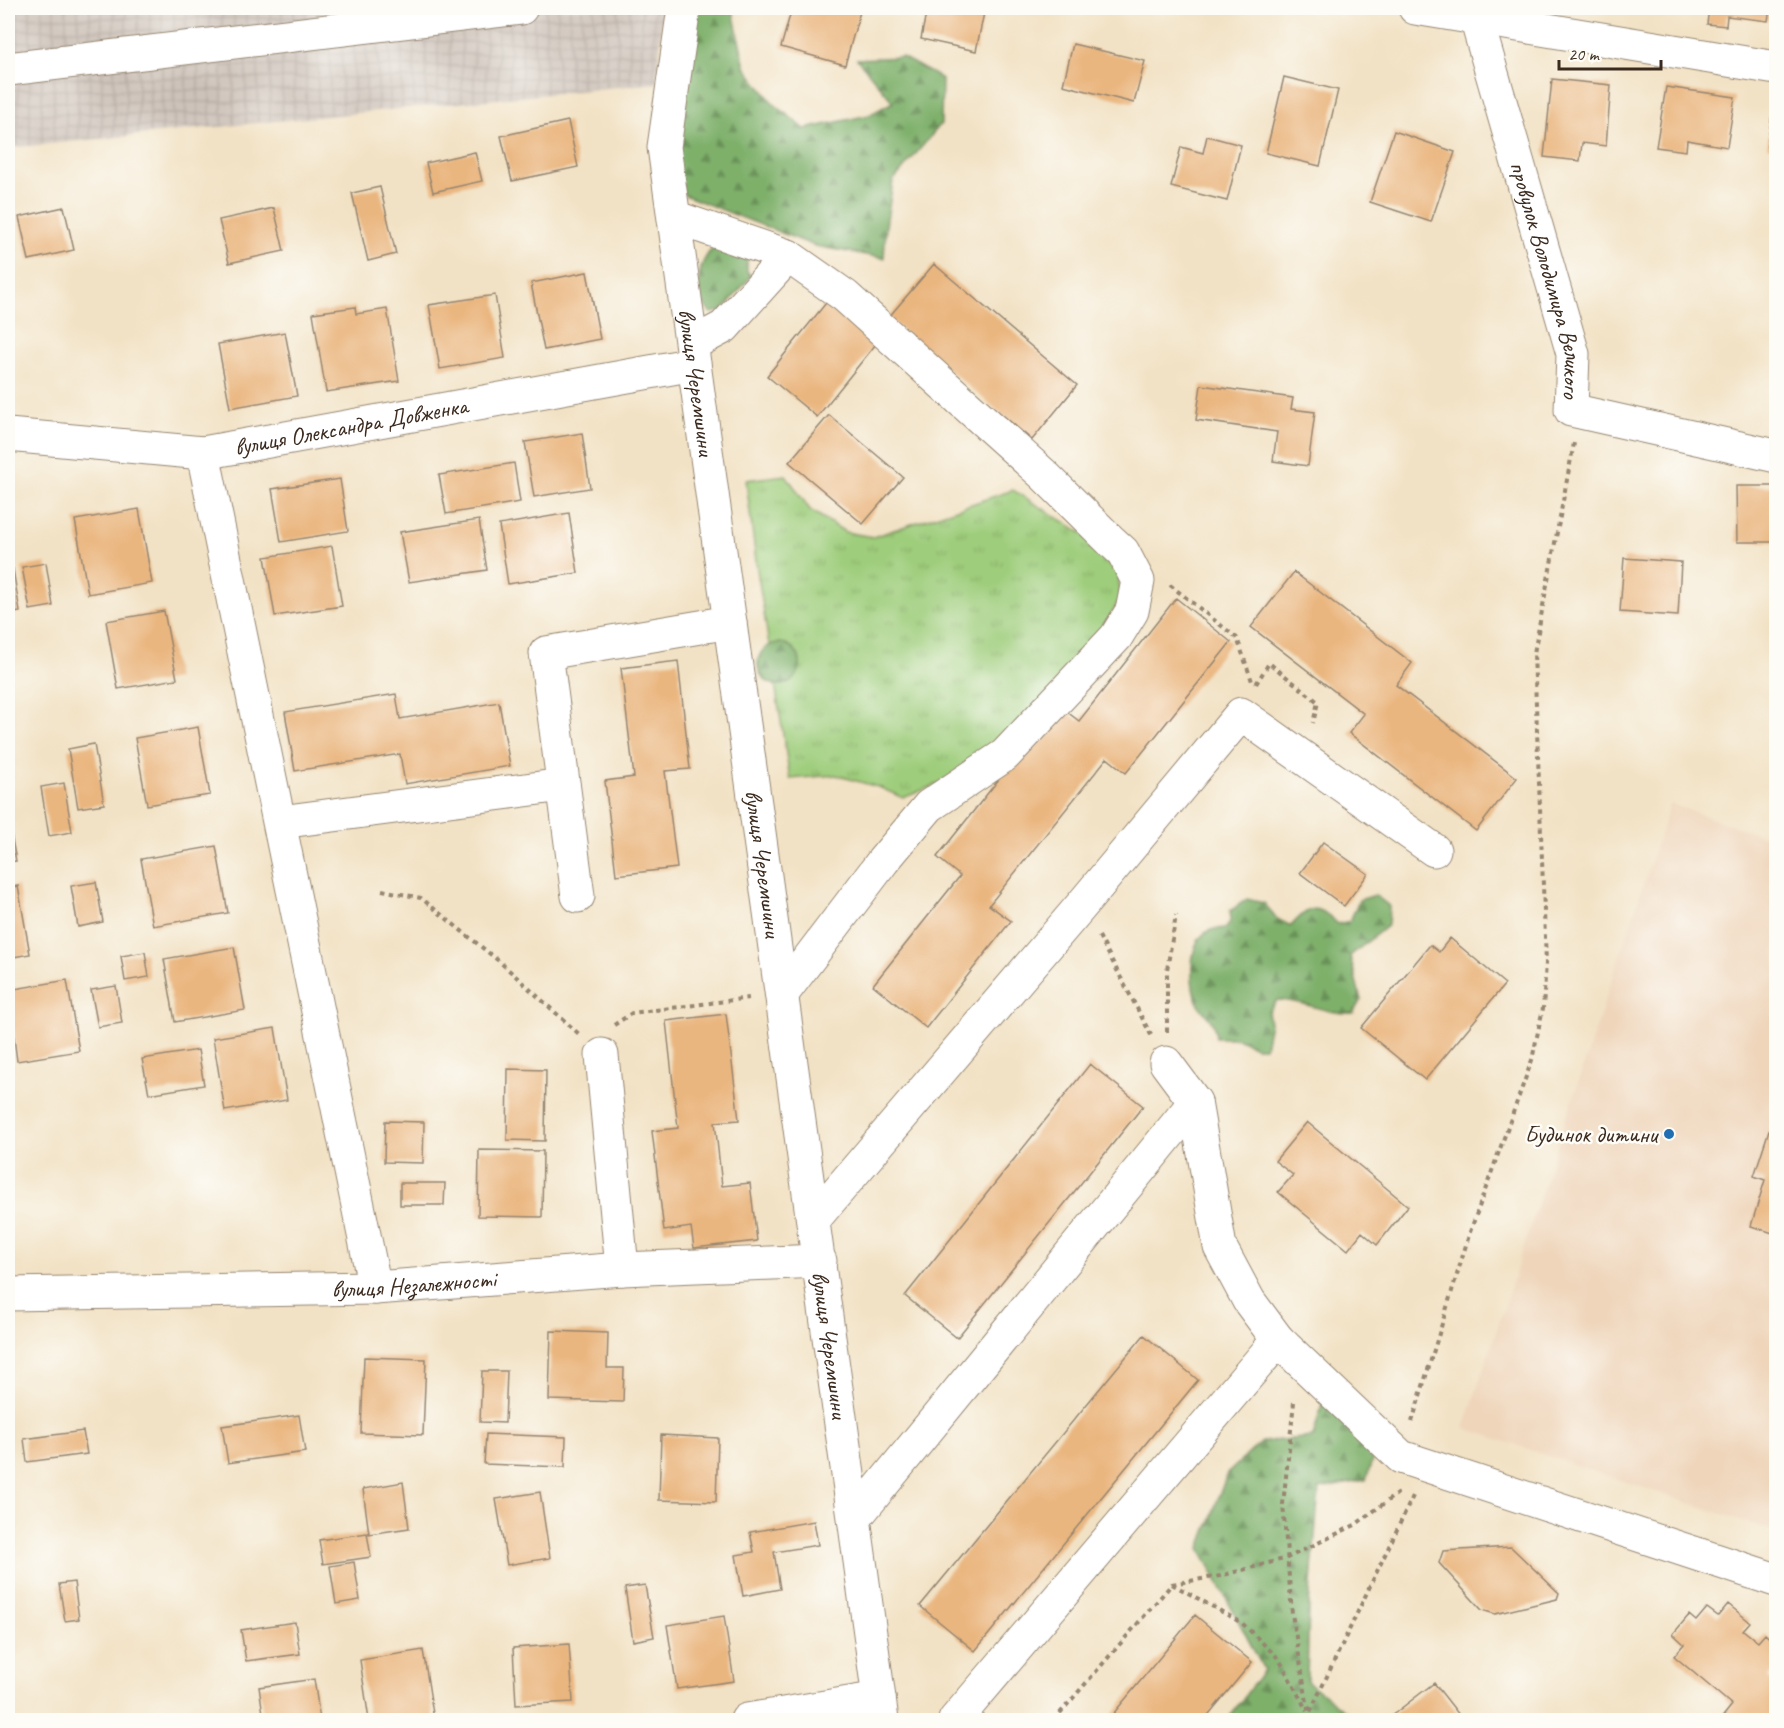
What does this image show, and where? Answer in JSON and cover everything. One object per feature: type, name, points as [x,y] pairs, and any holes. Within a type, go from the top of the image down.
[{"type":"street","points":[[8,69],[521,8]]},
{"type":"street","name":"вулиця Черемшини","points":[[684,8],[664,147],[820,1261],[880,1709]]},
{"type":"street","points":[[1423,8],[1776,68]]},
{"type":"street","name":"провулок Володимира Великого","points":[[1476,18],[1573,354],[1571,410],[1776,456]]},
{"type":"street","points":[[674,217],[788,256],[845,296],[1044,475],[1122,552],[1138,581],[1132,611],[1116,637],[1005,755],[929,806],[883,861],[782,993]]},
{"type":"street","name":"вулиця Олександра Довженка","points":[[8,435],[203,453],[693,354],[724,327],[788,256]]},
{"type":"street","points":[[203,453],[375,1288]]},
{"type":"street","points":[[578,896],[546,653],[730,622]]},
{"type":"street","points":[[814,1219],[1082,906],[1240,714],[1434,850]]},
{"type":"street","points":[[280,822],[563,784]]},
{"type":"street","points":[[602,1055],[622,1269]]},
{"type":"street","points":[[1166,1063],[1195,1102],[1220,1247],[1249,1301],[1289,1350],[1414,1461],[1776,1580]]},
{"type":"street","points":[[855,1518],[1195,1102]]},
{"type":"street","name":"вулиця Незалежності","points":[[8,1294],[375,1288],[622,1269],[820,1261]]},
{"type":"street","points":[[956,1720],[1289,1350]]},
{"type":"street","points":[[747,1720],[880,1709]]},
{"type":"path","points":[[1309,1714],[1414,1461],[1470,1232],[1532,1060],[1544,1008],[1546,963],[1534,653],[1575,444],[1571,410]]},
{"type":"path","points":[[1167,584],[1237,638],[1254,687]]},
{"type":"path","points":[[1269,663],[1318,702],[1305,760]]},
{"type":"path","points":[[382,890],[421,898],[500,962],[602,1055],[612,1026],[632,1013],[782,993]]},
{"type":"path","points":[[1082,906],[1166,1063]]},
{"type":"path","points":[[1166,1063],[1167,970],[1176,915]]},
{"type":"path","points":[[1289,1350],[1283,1504],[1292,1614],[1310,1720]]},
{"type":"path","points":[[1054,1720],[1172,1584],[1220,1576],[1287,1558],[1355,1525],[1393,1497],[1414,1461]]},
{"type":"path","points":[[1172,1584],[1242,1623],[1279,1659],[1309,1714]]},
{"type":"shaded area","points":[[8,8],[663,8],[657,83],[8,148]]},
{"type":"shaded area","name":"Будинок дитини","points":[[1670,804],[1776,840],[1776,1532],[1464,1428]]},
{"type":"green space","points":[[671,8],[739,8],[733,11],[745,67],[773,103],[805,129],[869,115],[893,102],[857,59],[902,57],[942,79],[941,124],[893,181],[884,258],[815,246],[684,195],[656,115]]},
{"type":"green space","points":[[720,244],[747,255],[747,271],[751,276],[722,311],[711,313],[701,297],[699,276],[706,257]]},
{"type":"green space","points":[[786,475],[810,510],[845,532],[873,537],[1013,490],[1084,534],[1117,565],[1121,598],[1089,653],[1006,742],[943,782],[903,798],[881,788],[836,775],[790,779],[757,569],[746,480]]},
{"type":"green space","points":[[779,643],[787,644],[794,649],[799,656],[799,672],[794,679],[787,684],[779,685],[771,684],[764,679],[759,672],[758,664],[759,656],[764,649],[771,644]]},
{"type":"green space","points":[[1375,895],[1389,906],[1388,925],[1350,956],[1361,1000],[1353,1013],[1334,1012],[1296,1002],[1277,1000],[1268,1012],[1270,1023],[1265,1047],[1256,1047],[1237,1038],[1216,1038],[1211,1021],[1200,1007],[1192,976],[1195,948],[1206,932],[1226,928],[1231,920],[1230,911],[1247,899],[1264,903],[1277,919],[1291,926],[1303,914],[1314,909],[1324,912],[1338,924],[1350,921],[1359,900]]},
{"type":"green space","points":[[1323,1400],[1373,1457],[1366,1480],[1319,1489],[1309,1605],[1307,1681],[1357,1720],[1227,1720],[1264,1670],[1200,1548],[1227,1474],[1261,1442],[1313,1437]]},
{"type":"building","points":[[792,8],[861,8],[845,65],[781,47]]},
{"type":"building","points":[[927,8],[985,8],[976,51],[921,39]]},
{"type":"building","points":[[1709,8],[1770,8],[1768,21],[1727,16],[1726,26],[1707,24]]},
{"type":"building","points":[[1073,44],[1145,61],[1134,103],[1063,85]]},
{"type":"building","points":[[1284,77],[1338,90],[1320,166],[1266,153]]},
{"type":"building","points":[[1552,79],[1611,85],[1606,146],[1582,143],[1580,161],[1544,157]]},
{"type":"building","points":[[1666,87],[1735,97],[1727,147],[1687,140],[1686,151],[1656,147]]},
{"type":"building","points":[[1774,101],[1776,101],[1776,149],[1767,147]]},
{"type":"building","points":[[568,121],[578,167],[512,181],[501,136]]},
{"type":"building","points":[[1394,131],[1455,152],[1431,222],[1370,202]]},
{"type":"building","points":[[1207,136],[1241,145],[1227,201],[1171,187],[1181,147],[1203,153]]},
{"type":"building","points":[[475,152],[482,181],[433,192],[426,163]]},
{"type":"building","points":[[380,187],[396,254],[368,261],[352,193]]},
{"type":"building","points":[[64,207],[74,250],[29,260],[19,217]]},
{"type":"building","points":[[274,208],[284,251],[229,263],[219,220]]},
{"type":"building","points":[[934,264],[1077,385],[1032,440],[888,318]]},
{"type":"building","points":[[587,272],[600,339],[544,350],[531,283]]},
{"type":"building","points":[[495,295],[505,358],[440,369],[429,305]]},
{"type":"building","points":[[830,298],[880,339],[817,417],[767,376]]},
{"type":"building","points":[[355,307],[356,314],[387,309],[399,381],[326,392],[313,313]]},
{"type":"building","points":[[285,332],[297,396],[230,408],[218,344]]},
{"type":"building","points":[[1201,385],[1293,398],[1291,409],[1315,412],[1308,466],[1273,461],[1277,432],[1196,420]]},
{"type":"building","points":[[829,415],[903,477],[863,524],[789,462]]},
{"type":"building","points":[[582,433],[590,488],[534,497],[525,442]]},
{"type":"building","points":[[514,463],[520,502],[446,514],[439,475]]},
{"type":"building","points":[[340,479],[348,531],[281,542],[272,489]]},
{"type":"building","points":[[1736,486],[1776,486],[1776,542],[1737,542]]},
{"type":"building","points":[[139,509],[152,583],[88,594],[75,520]]},
{"type":"building","points":[[569,513],[578,573],[508,584],[499,525]]},
{"type":"building","points":[[479,520],[487,570],[409,582],[400,532]]},
{"type":"building","points":[[332,546],[342,606],[275,616],[265,557]]},
{"type":"building","points":[[1624,558],[1681,562],[1678,616],[1620,612]]},
{"type":"building","points":[[46,563],[53,606],[30,610],[22,567]]},
{"type":"building","points":[[13,569],[20,612],[8,614],[8,570]]},
{"type":"building","points":[[1294,572],[1412,663],[1396,685],[1517,778],[1476,831],[1349,733],[1364,714],[1251,627]]},
{"type":"building","points":[[1176,598],[1231,642],[1126,773],[1107,758],[989,905],[1011,921],[926,1028],[873,985],[960,876],[937,857],[1058,705],[1079,721]]},
{"type":"building","points":[[164,611],[177,679],[118,689],[106,621]]},
{"type":"building","points":[[678,661],[690,769],[665,771],[677,868],[616,875],[605,781],[634,777],[621,668]]},
{"type":"building","points":[[396,694],[400,719],[499,702],[510,766],[405,784],[400,754],[295,771],[285,712]]},
{"type":"building","points":[[198,727],[210,795],[147,805],[135,738]]},
{"type":"building","points":[[94,744],[104,804],[78,808],[68,749]]},
{"type":"building","points":[[64,783],[72,832],[49,836],[41,787]]},
{"type":"building","points":[[8,817],[16,861],[8,862]]},
{"type":"building","points":[[1323,842],[1368,874],[1344,906],[1300,873]]},
{"type":"building","points":[[216,846],[228,913],[153,926],[141,859]]},
{"type":"building","points":[[96,882],[103,922],[78,927],[71,886]]},
{"type":"building","points":[[18,886],[30,954],[8,958],[8,888]]},
{"type":"building","points":[[1450,938],[1505,984],[1425,1080],[1361,1028],[1430,945],[1439,952]]},
{"type":"building","points":[[234,947],[245,1010],[175,1022],[164,959]]},
{"type":"building","points":[[145,952],[149,977],[125,981],[121,956]]},
{"type":"building","points":[[67,980],[79,1051],[17,1061],[8,990]]},
{"type":"building","points":[[116,986],[122,1023],[98,1027],[91,990]]},
{"type":"building","points":[[726,1014],[739,1120],[715,1122],[722,1186],[750,1183],[757,1241],[694,1248],[691,1227],[664,1231],[652,1131],[678,1128],[666,1021]]},
{"type":"building","points":[[275,1028],[287,1100],[225,1111],[213,1038]]},
{"type":"building","points":[[198,1050],[204,1085],[149,1094],[142,1059]]},
{"type":"building","points":[[1090,1064],[1143,1106],[957,1338],[905,1296]]},
{"type":"building","points":[[508,1069],[546,1070],[545,1141],[507,1140]]},
{"type":"building","points":[[385,1121],[424,1122],[423,1163],[384,1162]]},
{"type":"building","points":[[1307,1122],[1408,1206],[1377,1245],[1362,1232],[1348,1250],[1278,1192],[1293,1175],[1275,1161]]},
{"type":"building","points":[[1769,1130],[1776,1133],[1776,1234],[1751,1226],[1765,1180],[1754,1176]]},
{"type":"building","points":[[479,1150],[543,1151],[542,1217],[478,1216]]},
{"type":"building","points":[[400,1183],[445,1183],[444,1205],[400,1205]]},
{"type":"building","points":[[551,1331],[608,1333],[607,1368],[624,1368],[623,1402],[549,1400]]},
{"type":"building","points":[[1144,1335],[1198,1380],[975,1651],[920,1606]]},
{"type":"building","points":[[364,1357],[426,1359],[423,1435],[361,1433]]},
{"type":"building","points":[[482,1371],[507,1371],[505,1423],[480,1422]]},
{"type":"building","points":[[299,1415],[305,1452],[228,1463],[222,1426]]},
{"type":"building","points":[[83,1431],[87,1454],[27,1462],[24,1439]]},
{"type":"building","points":[[486,1434],[566,1437],[565,1467],[484,1464]]},
{"type":"building","points":[[661,1435],[718,1438],[716,1502],[659,1500]]},
{"type":"building","points":[[403,1482],[409,1528],[369,1534],[363,1489]]},
{"type":"building","points":[[540,1492],[550,1558],[507,1565],[496,1499]]},
{"type":"building","points":[[814,1521],[818,1545],[774,1552],[780,1589],[743,1596],[736,1555],[754,1552],[750,1532]]},
{"type":"building","points":[[367,1533],[371,1557],[323,1564],[319,1540]]},
{"type":"building","points":[[1511,1547],[1559,1593],[1557,1599],[1495,1614],[1482,1610],[1439,1563],[1443,1551]]},
{"type":"building","points":[[354,1562],[360,1600],[336,1604],[330,1566]]},
{"type":"building","points":[[74,1582],[79,1619],[65,1621],[59,1584]]},
{"type":"building","points":[[645,1585],[654,1637],[633,1641],[625,1588]]},
{"type":"building","points":[[1728,1604],[1750,1622],[1743,1630],[1758,1642],[1765,1634],[1776,1644],[1774,1662],[1776,1670],[1769,1678],[1776,1684],[1774,1694],[1776,1696],[1776,1720],[1720,1720],[1732,1705],[1674,1656],[1684,1644],[1673,1634],[1689,1615],[1696,1621],[1707,1608],[1718,1616]]},
{"type":"building","points":[[1195,1615],[1252,1662],[1204,1720],[1108,1720]]},
{"type":"building","points":[[724,1616],[734,1681],[677,1689],[667,1625]]},
{"type":"building","points":[[295,1622],[300,1654],[246,1661],[241,1630]]},
{"type":"building","points":[[569,1644],[573,1702],[516,1705],[513,1648]]},
{"type":"building","points":[[423,1650],[434,1720],[369,1720],[360,1660]]},
{"type":"building","points":[[314,1679],[320,1720],[264,1720],[259,1687]]},
{"type":"building","points":[[1434,1683],[1460,1716],[1454,1720],[1386,1720]]},
{"type":"place","name":"Будинок дитини","points":[[1669,1134]]}]
